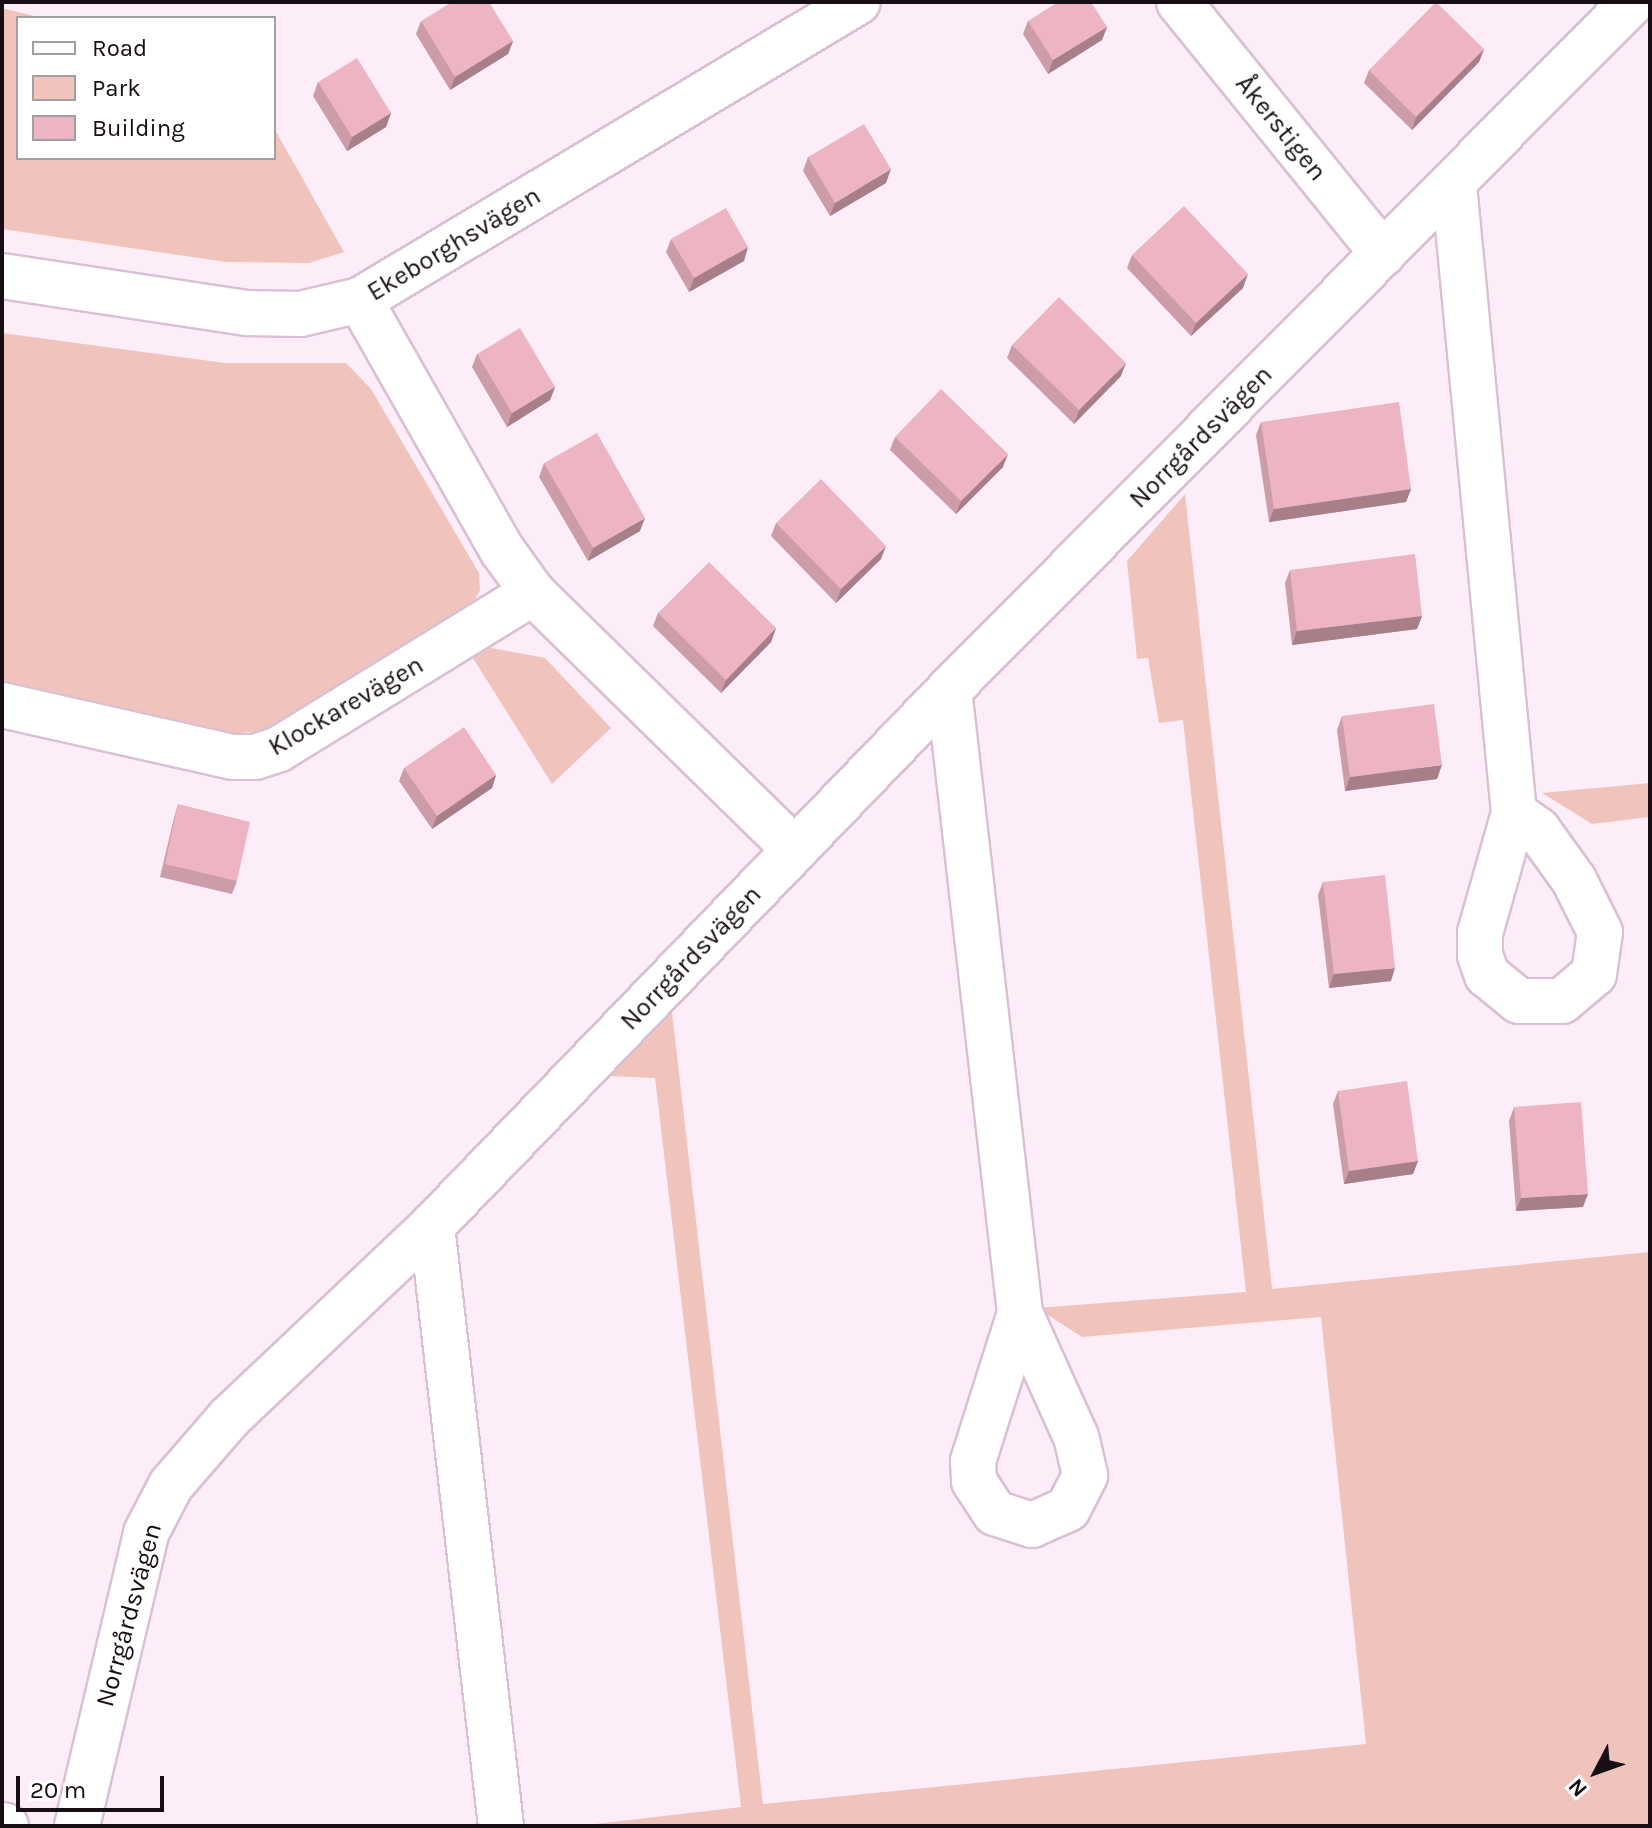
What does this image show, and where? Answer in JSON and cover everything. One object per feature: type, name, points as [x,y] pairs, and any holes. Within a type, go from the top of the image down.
[{"type":"street","name":"Ekeborghsvägen","points":[[2,276],[248,313],[300,314],[360,300],[858,2]]},
{"type":"street","name":"Åkerstigen","points":[[1179,2],[1383,254]]},
{"type":"street","name":"Norrgårdsvägen","points":[[77,1826],[146,1533],[171,1485],[230,1417],[432,1226],[949,690],[1454,185],[1632,2]]},
{"type":"street","points":[[1454,185],[1514,813]]},
{"type":"street","points":[[360,300],[502,550],[533,593],[795,850]]},
{"type":"street","name":"Klockarevägen","points":[[2,705],[233,757],[255,757],[279,749],[533,593]]},
{"type":"street","points":[[949,690],[1020,1313]]},
{"type":"street","points":[[432,1226],[501,1826]]},
{"type":"green space","points":[[2,8],[34,16],[16,16],[16,160],[276,160],[276,132],[344,252],[309,263],[226,262],[2,229]]},
{"type":"green space","points":[[2,333],[225,363],[346,363],[371,389],[479,573],[480,590],[467,614],[271,730],[232,734],[2,685]]},
{"type":"green space","points":[[1185,494],[1272,1289],[1650,1252],[1650,1826],[578,1826],[741,1807],[655,1078],[610,1076],[672,1012],[763,1804],[1366,1744],[1321,1317],[1082,1337],[1037,1308],[1246,1292],[1183,720],[1159,723],[1148,658],[1137,659],[1127,561]]},
{"type":"green space","points":[[486,647],[545,658],[611,728],[552,784],[471,655]]},
{"type":"green space","points":[[1650,783],[1650,817],[1592,824],[1542,793]]},
{"type":"building","points":[[452,2],[489,2],[513,41],[455,77],[421,21]]},
{"type":"building","points":[[1058,2],[1091,2],[1107,27],[1053,60],[1028,21]]},
{"type":"building","points":[[1436,2],[1484,49],[1416,117],[1369,70]]},
{"type":"building","points":[[357,58],[391,113],[352,137],[318,82]]},
{"type":"building","points":[[864,124],[891,169],[835,203],[808,157]]},
{"type":"building","points":[[1184,206],[1248,274],[1196,323],[1132,255]]},
{"type":"building","points":[[726,208],[748,247],[694,278],[671,239]]},
{"type":"building","points":[[1059,297],[1126,363],[1079,410],[1012,345]]},
{"type":"building","points":[[520,328],[555,387],[512,413],[477,354]]},
{"type":"building","points":[[941,389],[1008,454],[961,501],[895,437]]},
{"type":"building","points":[[1399,402],[1411,489],[1274,509],[1261,422]]},
{"type":"building","points":[[597,433],[645,518],[593,548],[544,463]]},
{"type":"building","points":[[821,479],[886,546],[841,589],[776,523]]},
{"type":"building","points":[[1415,554],[1422,616],[1297,631],[1290,570]]},
{"type":"building","points":[[709,562],[776,628],[726,680],[658,613]]},
{"type":"building","points":[[1434,704],[1442,765],[1350,777],[1342,716]]},
{"type":"building","points":[[464,727],[496,775],[437,816],[404,768]]},
{"type":"building","points":[[178,804],[250,822],[237,881],[165,864]]},
{"type":"building","points":[[1385,875],[1395,968],[1334,974],[1323,882]]},
{"type":"building","points":[[1407,1081],[1418,1161],[1349,1171],[1338,1091]]},
{"type":"building","points":[[1581,1102],[1588,1194],[1521,1198],[1514,1107]]}]
